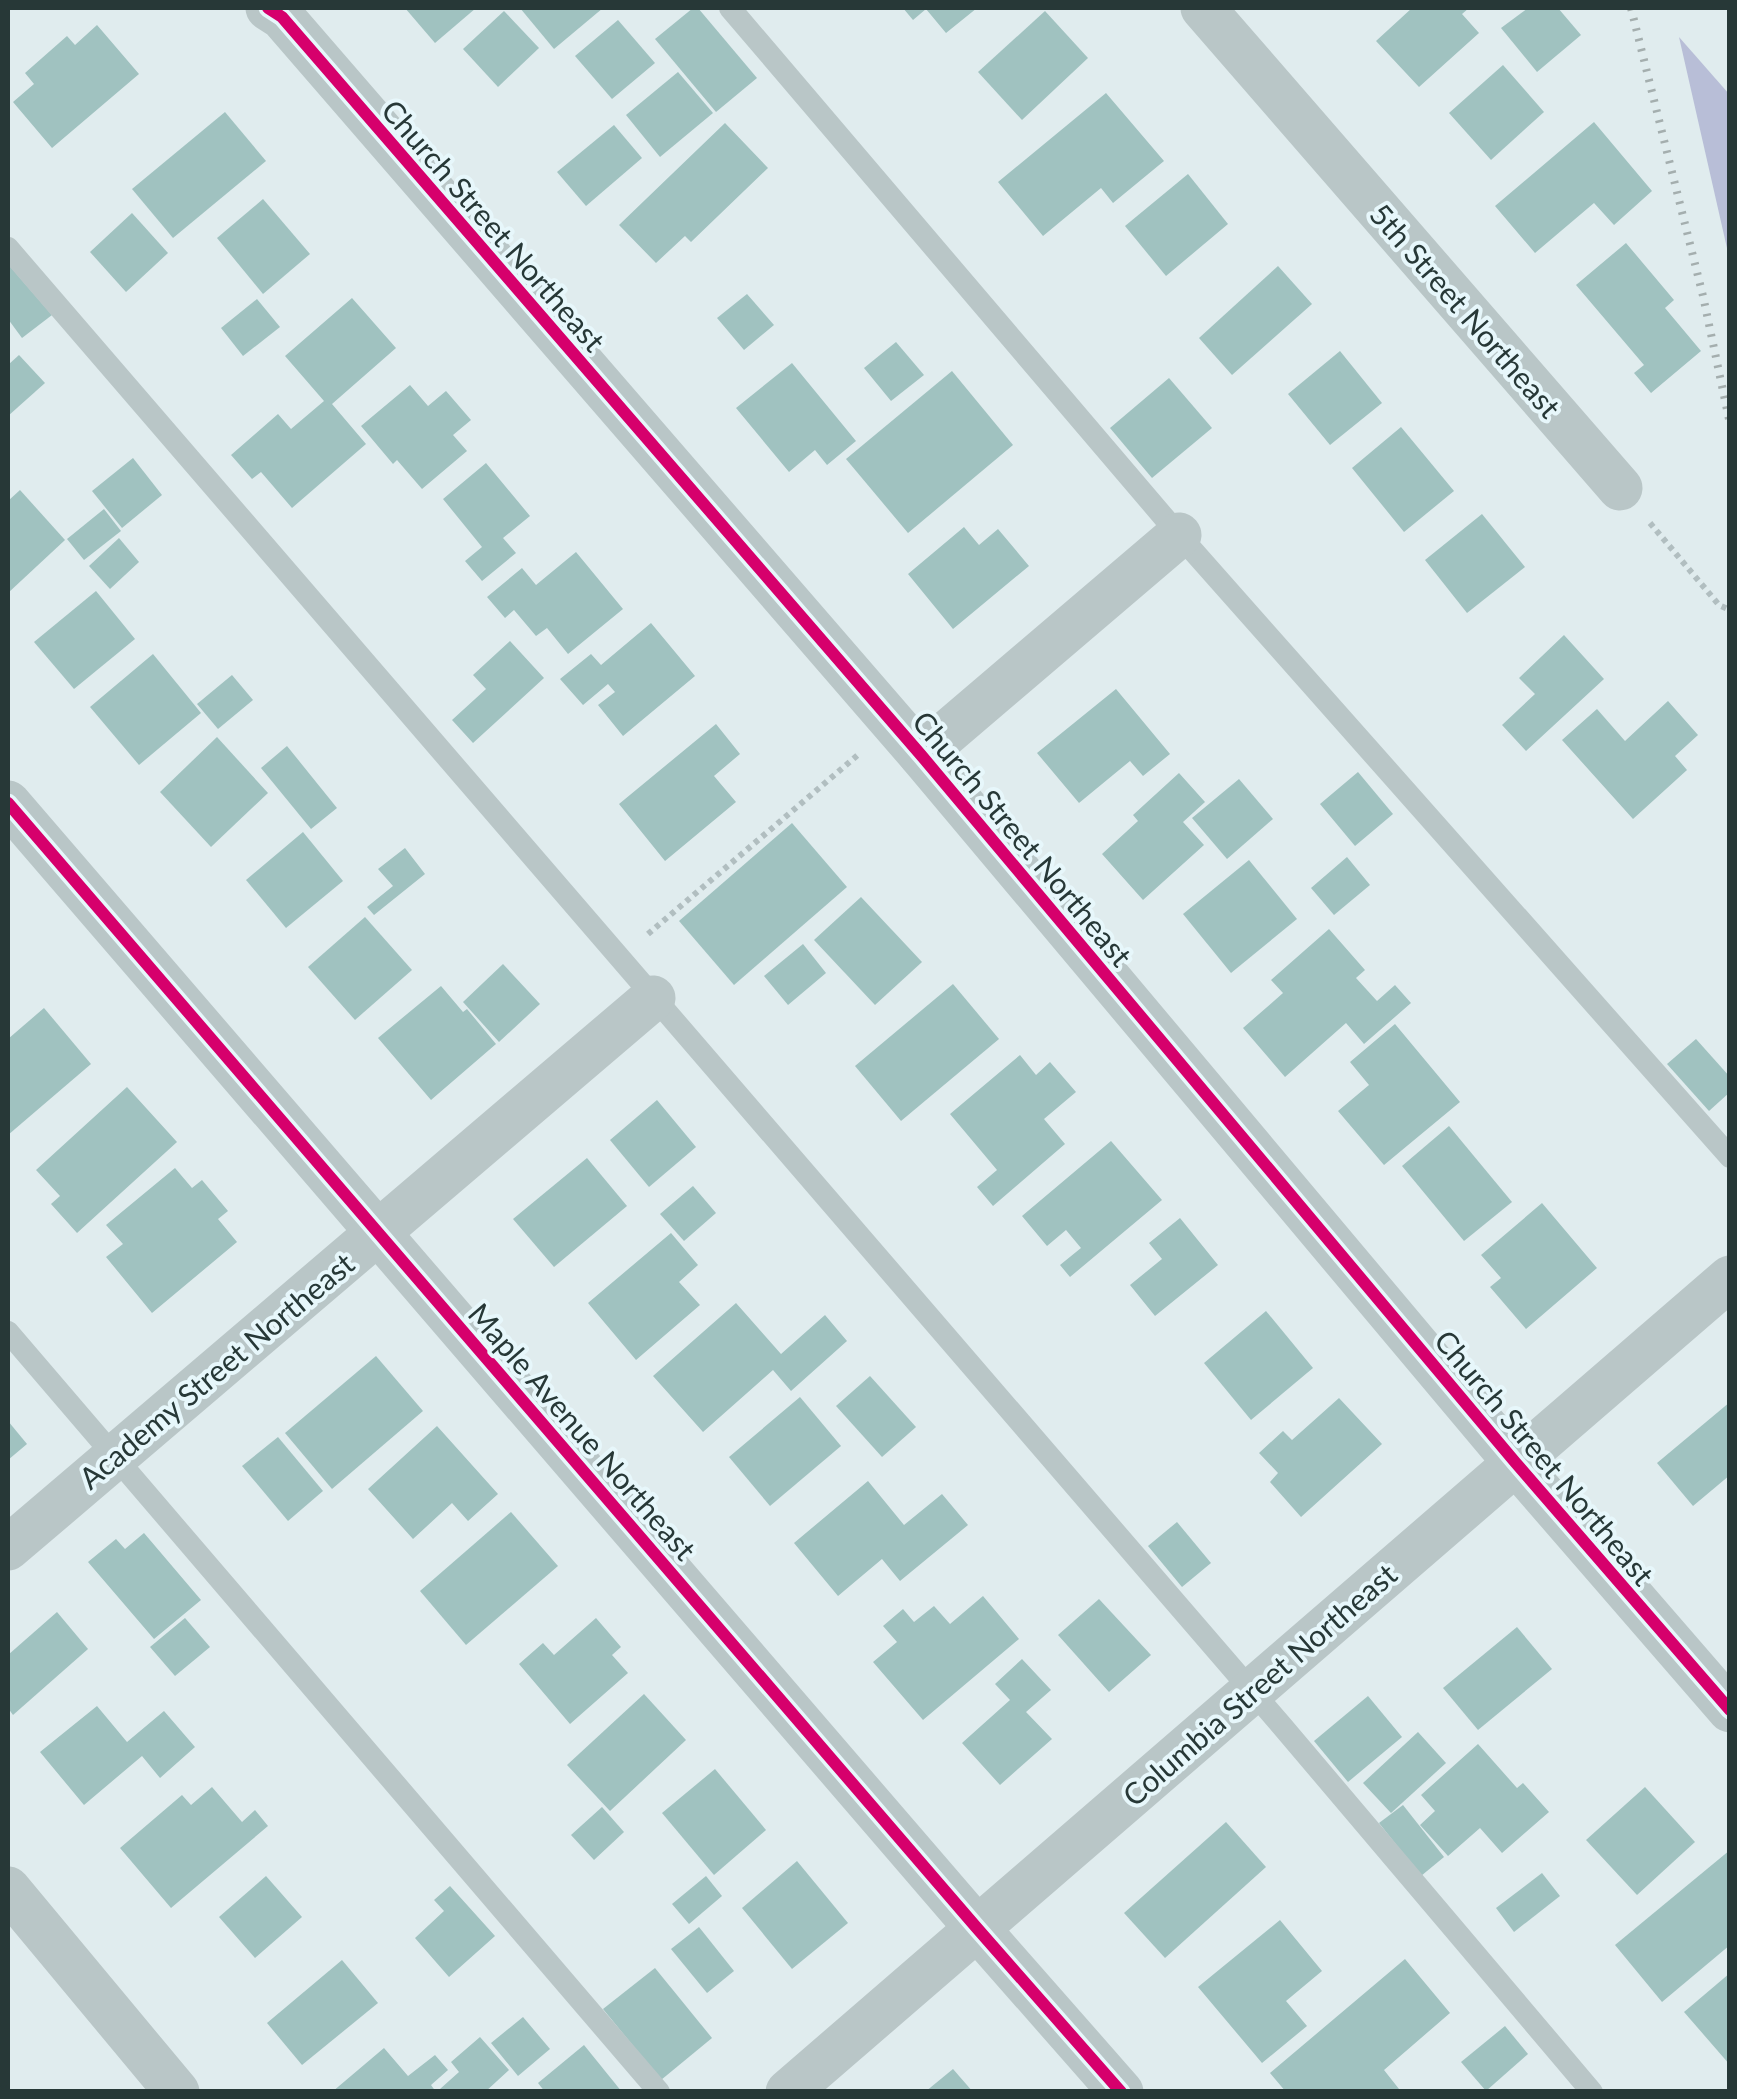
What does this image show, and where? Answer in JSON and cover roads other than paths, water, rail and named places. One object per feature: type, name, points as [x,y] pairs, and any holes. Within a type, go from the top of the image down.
[{"type":"street","name":"Church Street Northeast","points":[[268,8],[282,17],[908,740],[1515,1462],[1730,1710]]},
{"type":"street","name":"5th Street Northeast","points":[[1202,8],[1620,488]]},
{"type":"street","points":[[908,740],[1179,534]]},
{"type":"street","name":"Maple Avenue Northeast","points":[[8,803],[976,1928],[1122,2092]]},
{"type":"street","name":"Academy Street Northeast","points":[[8,1548],[653,998]]},
{"type":"street","name":"Columbia Street Northeast","points":[[788,2092],[1730,1278]]},
{"type":"street","points":[[8,1889],[177,2092]]},
{"type":"lane","points":[[730,8],[1179,534],[1730,1157]]},
{"type":"lane","points":[[8,248],[1252,1691],[1592,2092]]},
{"type":"lane","points":[[8,1332],[659,2092]]},
{"type":"railway","points":[[1631,8],[1703,296],[1730,424]]}]
